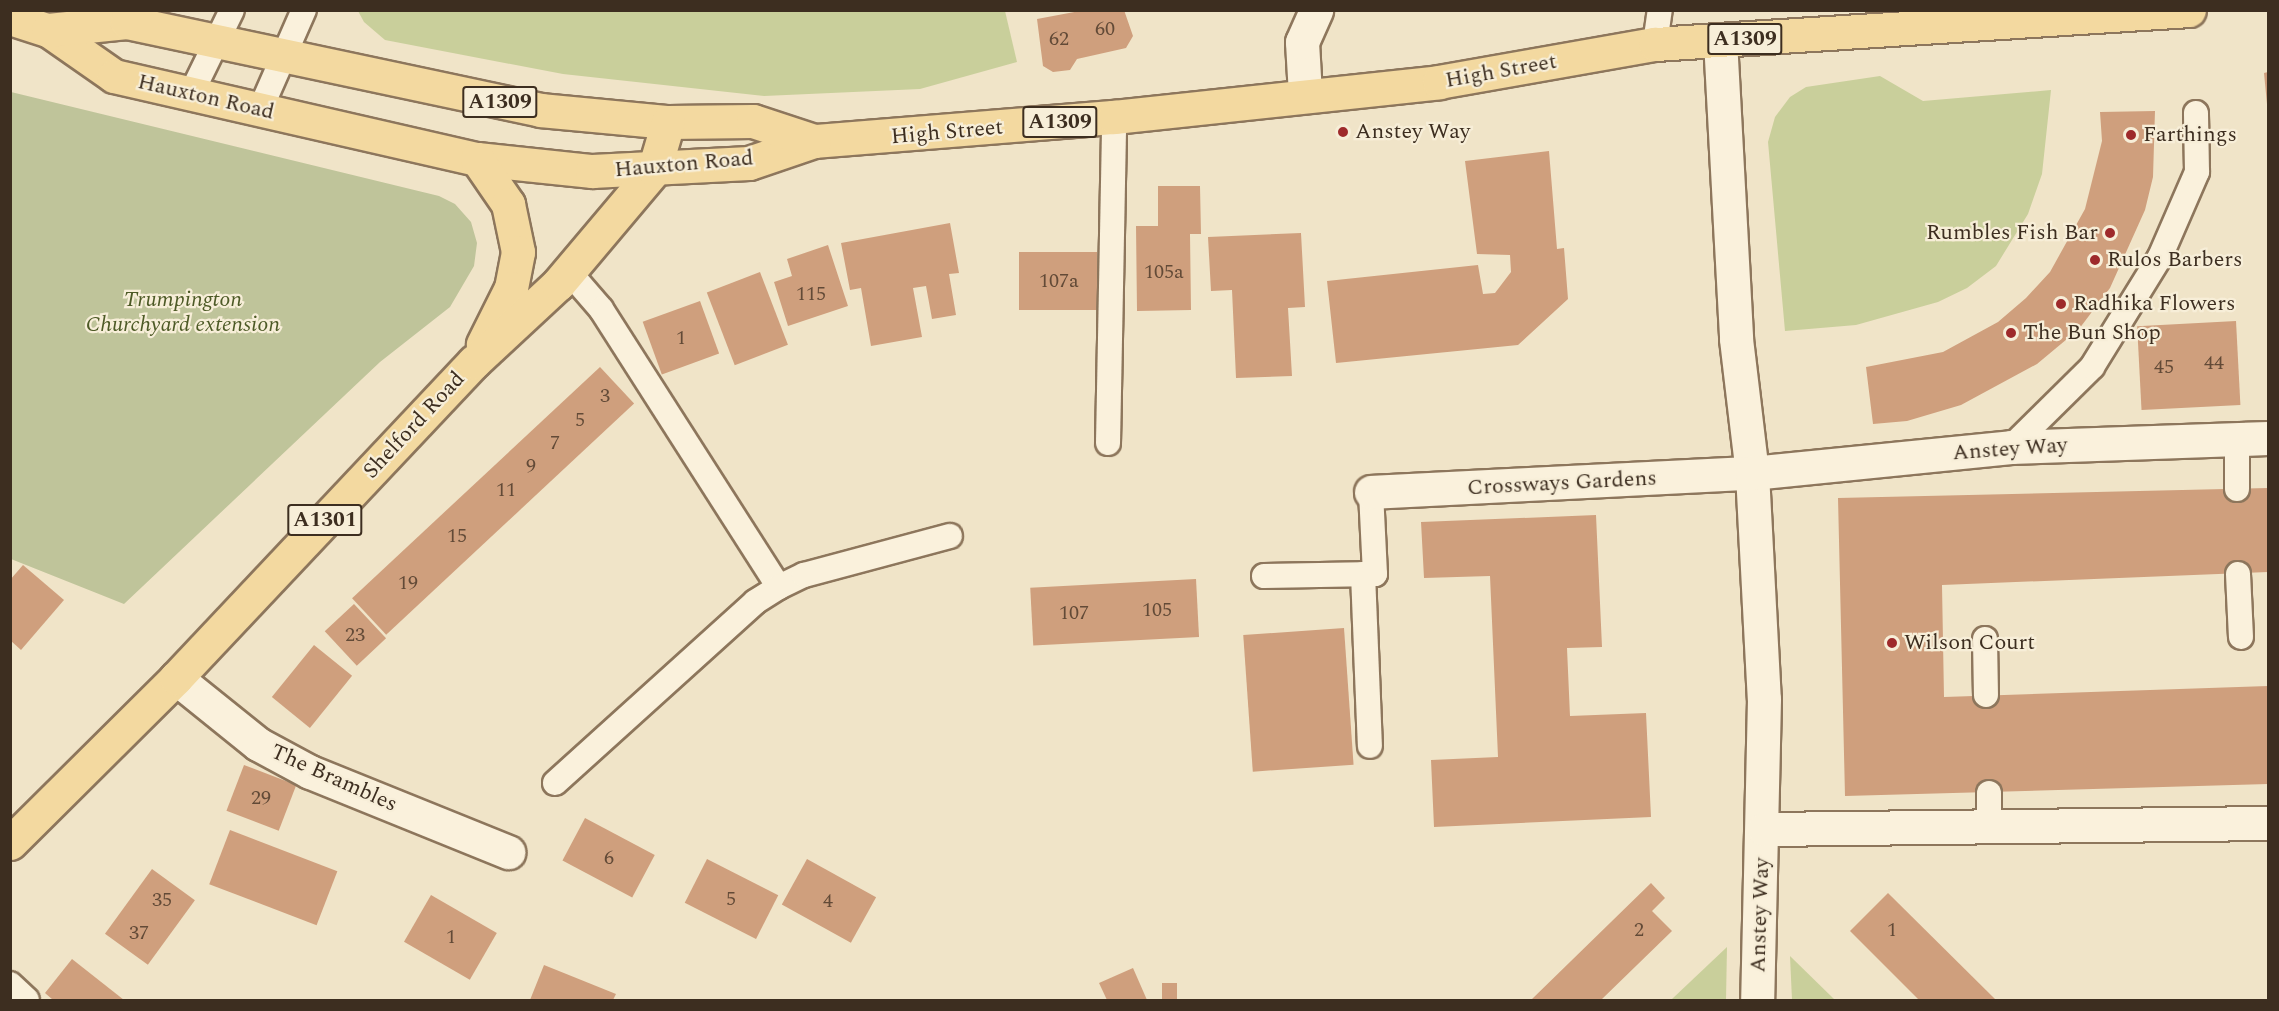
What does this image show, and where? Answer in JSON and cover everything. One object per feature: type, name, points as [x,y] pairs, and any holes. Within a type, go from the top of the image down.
[{"type":"main road","name":"High Street","points":[[814,141],[1114,117],[1305,94],[1439,82],[1654,44],[2189,10]]},
{"type":"main road","name":"Hauxton Road","points":[[10,18],[48,30],[114,76],[477,159],[552,170],[654,170],[749,163],[814,141]]},
{"type":"main road","name":"Hauxton Road","points":[[48,30],[127,22],[540,110],[668,122],[753,121],[814,141]]},
{"type":"main road","name":"Shelford Road","points":[[10,843],[176,678],[474,362],[569,272],[654,170],[668,122]]},
{"type":"main road","points":[[474,362],[511,288],[518,252],[516,225],[508,204],[477,159]]},
{"type":"street","points":[[1305,94],[1302,42],[1316,10]]},
{"type":"street","name":"Anstey Way","points":[[1720,40],[1736,339],[1752,473],[1764,699],[1764,829],[1755,934],[1757,1000]]},
{"type":"street","name":"Anstey Way","points":[[1752,473],[2011,447],[2268,438]]},
{"type":"street","name":"Crossways Gardens","points":[[1371,492],[1752,473]]},
{"type":"street","name":"The Brambles","points":[[176,678],[258,744],[310,772],[508,852]]},
{"type":"street","name":"Anstey Way","points":[[1764,829],[2268,823]]},
{"type":"lane","points":[[191,94],[232,10]]},
{"type":"lane","points":[[260,110],[304,10]]},
{"type":"lane","points":[[1654,44],[1660,10]]},
{"type":"lane","points":[[2011,447],[2092,367],[2160,257],[2197,172],[2196,113]]},
{"type":"lane","points":[[1108,442],[1114,117]]},
{"type":"lane","points":[[569,272],[601,309],[779,587]]},
{"type":"lane","points":[[2236,439],[2237,489]]},
{"type":"lane","points":[[1264,576],[1375,574],[1371,492]]},
{"type":"lane","points":[[555,783],[755,602],[804,575],[950,536]]},
{"type":"lane","points":[[1364,574],[1370,746]]},
{"type":"lane","points":[[2238,574],[2241,637]]},
{"type":"lane","points":[[1985,639],[1986,695]]},
{"type":"lane","points":[[1989,793],[1989,826]]},
{"type":"lane","points":[[10,984],[27,1000]]},
{"type":"green space","points":[[358,11],[1005,11],[1017,62],[920,89],[764,96],[563,74],[385,40],[364,22]]},
{"type":"green space","points":[[1880,76],[1923,101],[2051,90],[2042,174],[2028,214],[1996,266],[1967,288],[1938,302],[1856,325],[1785,331],[1768,142],[1775,117],[1790,97],[1806,87]]},
{"type":"green space","name":"Trumpington Churchyard extension","points":[[11,92],[439,196],[455,204],[471,222],[477,243],[474,266],[450,307],[380,362],[124,604],[11,559]]},
{"type":"green space","points":[[1727,947],[1726,1000],[1672,999]]},
{"type":"green space","points":[[1790,956],[1835,1000],[1792,1000]]},
{"type":"building","points":[[1085,10],[1124,10],[1133,36],[1126,48],[1077,59],[1070,70],[1053,72],[1043,66],[1037,19]]},
{"type":"building","points":[[2268,72],[2268,104],[2267,104],[2264,73]]},
{"type":"building","points":[[2155,111],[2153,177],[2145,210],[2110,288],[2079,329],[2037,364],[1961,405],[1907,421],[1873,424],[1866,367],[1943,352],[1998,322],[2026,298],[2050,272],[2085,209],[2102,141],[2100,112]]},
{"type":"building","points":[[1549,151],[1557,249],[1564,248],[1568,299],[1518,345],[1336,363],[1327,281],[1478,265],[1483,294],[1495,293],[1511,272],[1510,255],[1477,254],[1465,161]]},
{"type":"building","points":[[1158,186],[1200,186],[1201,234],[1190,234],[1191,310],[1137,311],[1136,226],[1158,226]]},
{"type":"building","points":[[950,223],[959,273],[949,274],[956,315],[932,319],[926,286],[913,288],[922,337],[871,346],[861,288],[850,290],[841,243]]},
{"type":"building","points":[[1301,233],[1305,307],[1288,308],[1292,376],[1236,378],[1232,290],[1211,291],[1208,237]]},
{"type":"building","points":[[828,245],[848,306],[788,326],[774,282],[792,276],[787,259]]},
{"type":"building","points":[[1019,252],[1097,252],[1097,310],[1019,310]]},
{"type":"building","points":[[760,272],[788,345],[735,365],[707,292]]},
{"type":"building","points":[[700,301],[719,354],[662,374],[643,322]]},
{"type":"building","points":[[2236,321],[2240,405],[2142,410],[2137,326]]},
{"type":"building","points":[[600,367],[634,404],[386,635],[352,598]]},
{"type":"building","name":"Wilson Court","points":[[2268,488],[2268,572],[1942,585],[1944,697],[2268,686],[2268,784],[1845,796],[1838,498]]},
{"type":"building","points":[[1596,515],[1602,647],[1567,648],[1570,716],[1646,713],[1651,817],[1434,827],[1431,760],[1498,757],[1490,576],[1424,578],[1421,522]]},
{"type":"building","points":[[23,565],[64,600],[21,650],[10,640],[10,580]]},
{"type":"building","points":[[1196,579],[1199,637],[1033,646],[1030,588]]},
{"type":"building","points":[[354,604],[386,638],[357,666],[325,631]]},
{"type":"building","points":[[1344,628],[1354,765],[1253,772],[1243,635]]},
{"type":"building","points":[[314,645],[352,676],[310,728],[272,697]]},
{"type":"building","points":[[244,765],[296,785],[279,831],[226,811]]},
{"type":"building","points":[[585,818],[655,855],[632,897],[562,860]]},
{"type":"building","points":[[230,830],[337,871],[317,925],[209,884]]},
{"type":"building","points":[[707,859],[778,895],[756,939],[685,903]]},
{"type":"building","points":[[807,859],[876,897],[851,943],[782,904]]},
{"type":"building","points":[[152,869],[195,900],[148,965],[105,934]]},
{"type":"building","points":[[1651,883],[1665,898],[1652,911],[1672,931],[1601,1000],[1531,1000]]},
{"type":"building","points":[[1888,893],[1996,1000],[1919,1000],[1850,931]]},
{"type":"building","points":[[431,895],[497,933],[470,980],[404,942]]},
{"type":"building","points":[[72,959],[124,1000],[53,1000],[45,993]]},
{"type":"building","points":[[544,965],[616,994],[613,1000],[530,1000]]},
{"type":"building","points":[[1133,968],[1147,1000],[1107,1000],[1099,983]]},
{"type":"building","points":[[1162,983],[1177,983],[1177,1000],[1162,1000]]},
{"type":"place","name":"Anstey Way","points":[[1343,132]]},
{"type":"place","name":"Farthings","points":[[2131,135]]},
{"type":"place","name":"Rumbles Fish Bar","points":[[2110,233]]},
{"type":"place","name":"Rulos Barbers","points":[[2095,260]]},
{"type":"place","name":"Radhika Flowers","points":[[2061,304]]},
{"type":"place","name":"The Bun Shop","points":[[2011,333]]},
{"type":"place","name":"Wilson Court","points":[[1892,643]]}]
